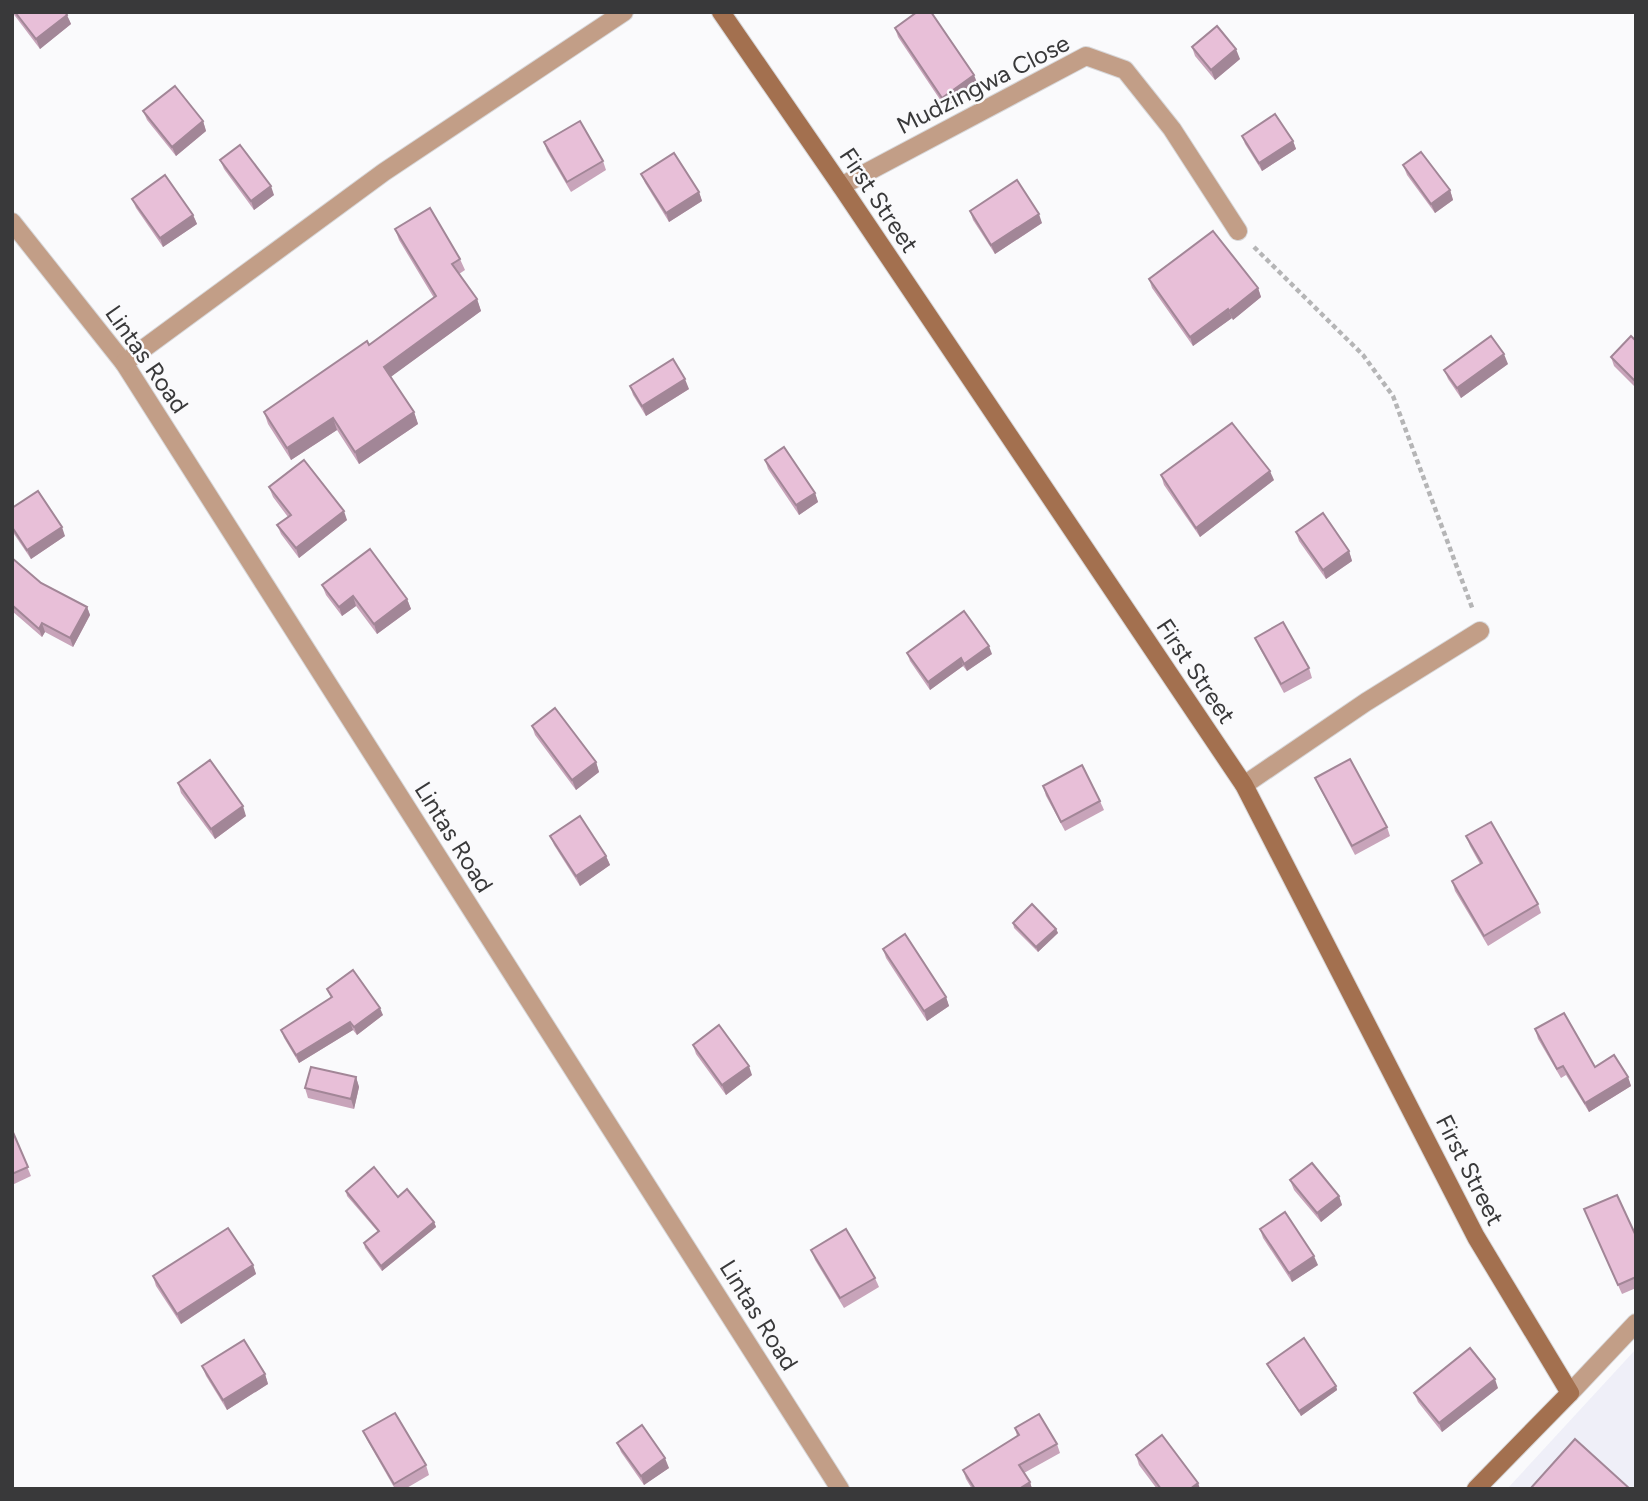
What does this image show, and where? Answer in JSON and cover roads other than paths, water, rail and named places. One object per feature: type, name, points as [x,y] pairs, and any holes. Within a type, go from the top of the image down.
[{"type":"street","points":[[124,363],[384,172],[624,12]]},
{"type":"street","name":"First Street","points":[[721,12],[1244,786],[1476,1237],[1570,1393]]},
{"type":"street","name":"Mudzingwa Close","points":[[841,186],[1086,55],[1125,69],[1172,129],[1238,231]]},
{"type":"street","name":"Lintas Road","points":[[12,222],[124,363],[840,1489]]},
{"type":"street","points":[[1244,786],[1366,702],[1480,631]]},
{"type":"street","points":[[1476,1489],[1636,1322]]}]
